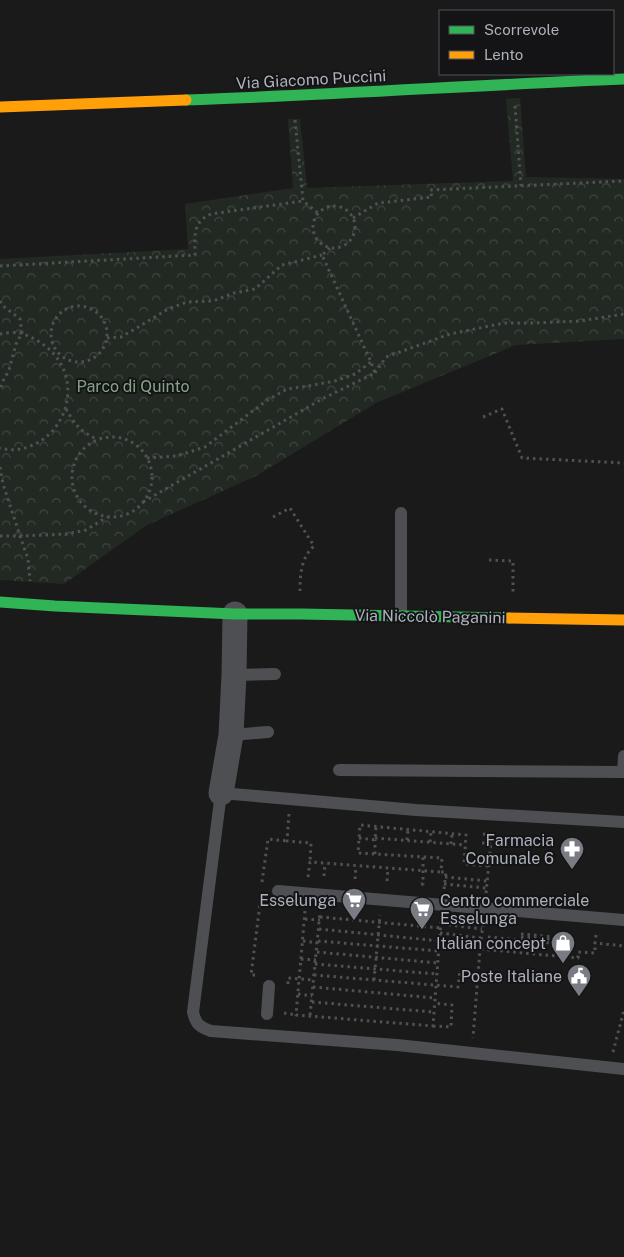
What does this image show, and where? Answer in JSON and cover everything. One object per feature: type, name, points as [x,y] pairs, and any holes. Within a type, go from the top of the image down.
[{"type":"street","name":"Via Giacomo Puccini","points":[[0,107],[293,96],[624,79]]},
{"type":"street","name":"Via Niccolò Paganini","points":[[0,602],[235,614],[401,615],[624,620]]},
{"type":"street","points":[[221,793],[231,735],[235,614]]},
{"type":"lane","points":[[401,513],[401,615]]},
{"type":"lane","points":[[234,675],[275,674]]},
{"type":"lane","points":[[231,735],[268,732]]},
{"type":"lane","points":[[338,770],[623,772],[624,756]]},
{"type":"lane","points":[[624,822],[416,813],[221,793],[192,1012],[195,1021],[201,1027],[211,1031],[398,1040],[624,1068]]},
{"type":"lane","points":[[278,891],[624,920]]},
{"type":"lane","points":[[268,1014],[269,986]]},
{"type":"path","points":[[514,84],[520,186]]},
{"type":"path","points":[[293,96],[303,201],[318,213]]},
{"type":"path","points":[[353,218],[378,203],[432,197],[430,190],[624,181]]},
{"type":"path","points":[[0,266],[194,255],[195,232],[198,224],[206,216],[303,201]]},
{"type":"path","points":[[336,206],[346,210],[353,218],[355,228],[352,238],[345,246],[330,248],[324,246],[314,237],[312,224],[314,218],[326,207],[336,206]]},
{"type":"path","points":[[107,338],[121,337],[168,309],[187,302],[213,301],[234,293],[256,289],[282,265],[322,255],[330,248]]},
{"type":"path","points":[[322,255],[375,373]]},
{"type":"path","points":[[0,301],[3,306],[20,319],[22,333],[16,344],[9,370],[0,390]]},
{"type":"path","points":[[76,306],[92,310],[104,322],[107,338],[105,345],[96,356],[83,362],[76,362],[62,356],[56,349],[52,327],[61,313],[68,308],[76,306]]},
{"type":"path","points":[[143,502],[322,399],[375,373],[386,358],[450,334],[504,323],[580,321],[624,314]]},
{"type":"path","points":[[0,334],[10,332],[22,333],[40,342],[59,361],[65,372],[68,384],[66,409],[62,419],[48,436],[29,447],[18,450],[0,448]]},
{"type":"path","points":[[52,353],[56,349]]},
{"type":"path","points":[[147,458],[177,456],[205,447],[266,402],[287,389],[335,381],[355,374],[371,362]]},
{"type":"path","points":[[66,409],[73,422],[81,431],[96,440]]},
{"type":"path","points":[[483,417],[502,409],[522,458],[624,463]]},
{"type":"path","points":[[105,437],[125,439],[134,443],[147,458],[152,470],[150,490],[136,509],[118,517],[108,517],[88,509],[80,502],[72,483],[74,462],[83,449],[96,440],[105,437]]},
{"type":"path","points":[[0,467],[2,485],[28,559],[30,584]]},
{"type":"path","points":[[273,517],[290,508],[314,546],[304,558],[301,568],[301,614]]},
{"type":"path","points":[[0,536],[67,534],[86,530],[108,517]]},
{"type":"path","points":[[489,560],[513,561],[514,618]]},
{"type":"path","points":[[287,840],[289,810]]},
{"type":"path","points":[[361,816],[358,853],[442,858],[440,872]]},
{"type":"path","points":[[360,825],[466,835],[464,864],[488,866]]},
{"type":"path","points":[[375,854],[376,827]]},
{"type":"path","points":[[485,901],[492,828]]},
{"type":"path","points":[[407,840],[408,830]]},
{"type":"path","points":[[430,842],[431,832]]},
{"type":"path","points":[[451,844],[452,834]]},
{"type":"path","points":[[483,834],[491,835]]},
{"type":"path","points":[[359,838],[465,845]]},
{"type":"path","points":[[259,975],[251,975],[268,839],[311,843],[308,880]]},
{"type":"path","points":[[482,843],[491,843]]},
{"type":"path","points":[[310,862],[446,872],[444,892]]},
{"type":"path","points":[[324,876],[325,863]]},
{"type":"path","points":[[355,879],[356,866]]},
{"type":"path","points":[[387,881],[388,868]]},
{"type":"path","points":[[445,877],[487,880]]},
{"type":"path","points":[[444,884],[486,888]]},
{"type":"path","points":[[296,1014],[306,908]]},
{"type":"path","points":[[374,980],[380,911]]},
{"type":"path","points":[[433,1026],[442,917]]},
{"type":"path","points":[[473,1039],[484,917]]},
{"type":"path","points":[[304,919],[482,929]]},
{"type":"path","points":[[319,929],[480,949],[578,958],[578,952],[595,953],[596,933],[588,932]]},
{"type":"path","points":[[564,957],[566,929]]},
{"type":"path","points":[[440,933],[481,938]]},
{"type":"path","points":[[521,936],[565,939]]},
{"type":"path","points":[[488,937],[562,944]]},
{"type":"path","points":[[303,941],[439,951]]},
{"type":"path","points":[[595,943],[624,946]]},
{"type":"path","points":[[316,952],[438,962]]},
{"type":"path","points":[[301,959],[437,974]]},
{"type":"path","points":[[314,975],[458,987],[460,970],[478,973]]},
{"type":"path","points":[[283,978],[314,980]]},
{"type":"path","points":[[287,987],[288,978]]},
{"type":"path","points":[[313,987],[435,998]]},
{"type":"path","points":[[298,994],[312,996]]},
{"type":"path","points":[[310,1016],[312,1002],[434,1012]]},
{"type":"path","points":[[285,1004],[284,1013],[451,1027],[452,1005],[434,1003]]},
{"type":"path","points":[[612,1052],[624,1010]]},
{"type":"green space","name":"Parco di Quinto","points":[[520,98],[526,177],[624,179],[624,339],[516,345],[376,403],[256,476],[147,525],[64,584],[0,580],[0,259],[188,249],[185,204],[293,188],[288,119],[300,119],[307,188],[513,181],[506,99]]},
{"type":"traffic: fast","points":[[186,100],[624,79]]},
{"type":"traffic: fast","points":[[0,602],[235,614],[509,618]]},
{"type":"traffic: slow","points":[[0,107],[186,100]]},
{"type":"traffic: slow","points":[[509,618],[624,620]]},
{"type":"place","name":"Farmacia Comunale 6","points":[[572,870]]},
{"type":"place","name":"Esselunga","points":[[354,921]]},
{"type":"place","name":"Centro commerciale Esselunga","points":[[422,930]]},
{"type":"place","name":"Italian concept","points":[[563,964]]},
{"type":"place","name":"Poste Italiane","points":[[579,997]]}]
